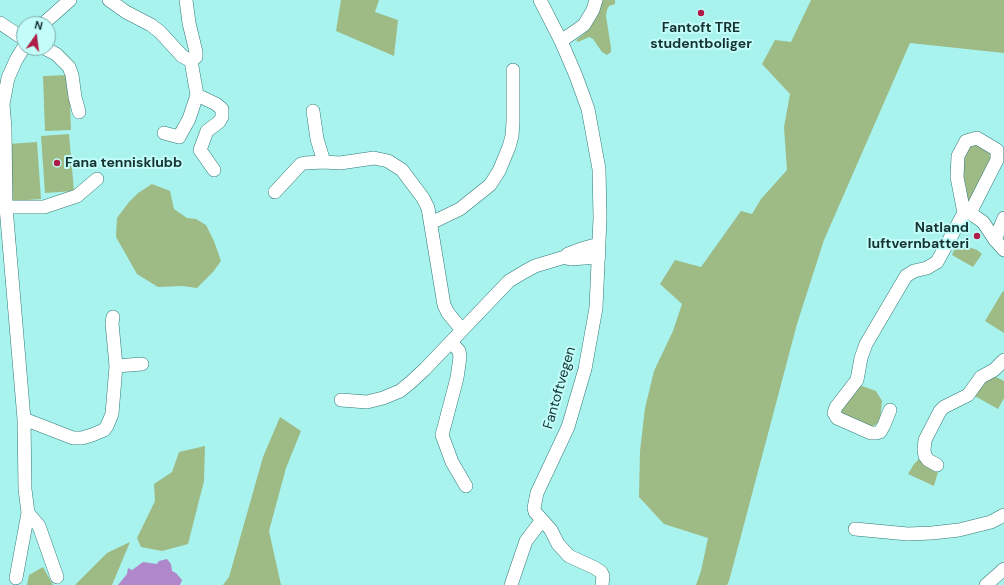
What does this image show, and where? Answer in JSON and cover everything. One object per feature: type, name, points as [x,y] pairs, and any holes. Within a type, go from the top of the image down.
[{"type":"street","points":[[52,16],[70,0]]},
{"type":"street","points":[[109,0],[126,12],[151,25],[160,32],[182,56],[191,61]]},
{"type":"street","points":[[186,0],[189,23],[196,47],[196,57],[191,61]]},
{"type":"street","name":"Fantoftvegen","points":[[540,0],[561,41],[576,76],[584,100],[599,169],[600,218],[596,308],[584,374],[568,427],[536,493],[534,501],[535,512],[551,530],[558,544],[568,556],[601,572],[603,576],[602,585]]},
{"type":"street","points":[[561,41],[584,25],[593,10],[596,0]]},
{"type":"street","points":[[0,23],[16,34]]},
{"type":"street","points":[[56,54],[69,67],[79,112]]},
{"type":"street","points":[[16,578],[28,513],[25,489],[24,419],[6,207],[5,128],[2,104],[8,78],[18,56]]},
{"type":"street","points":[[164,133],[179,137],[189,120],[197,95],[191,61]]},
{"type":"street","points":[[431,223],[460,209],[490,186],[499,171],[512,136],[513,70]]},
{"type":"street","points":[[197,95],[216,104],[222,109],[222,117],[219,122],[207,131],[200,150],[214,170]]},
{"type":"street","points":[[313,111],[316,139],[324,162]]},
{"type":"street","points":[[890,410],[880,432],[876,433],[871,433],[837,418],[834,413],[836,407],[857,380],[861,358],[866,344],[906,276],[914,271],[927,268],[937,262],[967,213],[997,160],[997,150],[977,138],[966,141],[958,156],[957,177],[967,213],[983,222],[1000,238],[1004,250]]},
{"type":"street","points":[[275,192],[301,164],[305,163],[340,163],[374,158],[382,159],[402,170],[423,198],[428,208],[444,305],[448,313],[462,330]]},
{"type":"street","points":[[6,207],[44,207],[77,196],[97,179]]},
{"type":"street","points":[[1000,238],[1004,218]]},
{"type":"street","points":[[341,400],[367,402],[391,396],[411,382],[509,282],[517,276],[535,266],[565,257],[574,251],[599,244]]},
{"type":"street","points":[[565,257],[570,259],[599,257]]},
{"type":"street","points":[[24,419],[73,438],[87,436],[104,430],[112,414],[116,366],[112,318]]},
{"type":"street","points":[[451,342],[459,351],[460,357],[457,378],[442,435],[452,462],[466,486]]},
{"type":"street","points":[[937,465],[928,460],[925,456],[924,450],[925,440],[940,411],[944,407],[968,395],[981,377],[994,370],[1004,360]]},
{"type":"street","points":[[116,366],[142,364]]},
{"type":"street","points":[[28,513],[39,526],[56,577]]},
{"type":"street","points":[[855,529],[908,534],[932,533],[959,530],[991,522],[1004,515]]},
{"type":"street","points":[[511,585],[526,541],[542,520]]},
{"type":"street","points":[[986,585],[1004,569]]},
{"type":"green space","points":[[341,0],[379,0],[375,12],[398,20],[394,56],[336,31]]},
{"type":"green space","points":[[603,0],[615,0],[615,4],[609,6],[606,16],[611,48],[611,52],[607,55],[602,52],[593,39],[589,37],[578,42],[576,40],[584,34],[592,24]]},
{"type":"green space","points":[[811,0],[1004,0],[1004,53],[910,43],[824,240],[797,324],[729,581],[727,585],[696,585],[701,571],[708,538],[664,524],[639,497],[640,451],[645,408],[654,371],[673,331],[682,304],[660,284],[675,260],[701,267],[741,211],[752,214],[761,199],[787,170],[784,127],[790,94],[762,64],[775,40],[791,42]]},
{"type":"green space","points":[[69,75],[71,130],[45,131],[43,76]]},
{"type":"green space","name":"Fana tennisklubb","points":[[69,134],[74,191],[45,193],[41,136]]},
{"type":"green space","points":[[37,142],[41,199],[13,201],[9,144]]},
{"type":"green space","points":[[969,142],[993,151],[993,161],[977,192],[966,206],[960,171]]},
{"type":"green space","points":[[152,184],[170,191],[174,209],[187,218],[196,219],[206,225],[214,241],[221,261],[213,272],[197,288],[182,286],[158,287],[137,274],[116,237],[117,218],[138,193]]},
{"type":"green space","points":[[957,243],[977,250],[982,254],[973,267],[952,255]]},
{"type":"green space","points":[[1003,291],[1004,292],[1004,333],[985,321]]},
{"type":"green space","points":[[992,375],[1004,381],[1004,398],[998,409],[973,395]]},
{"type":"green space","points":[[859,385],[876,391],[882,401],[880,421],[872,427],[846,421],[840,407]]},
{"type":"green space","points":[[280,417],[301,431],[286,468],[269,531],[281,585],[223,585],[229,577],[263,457]]},
{"type":"green space","points":[[205,446],[204,481],[188,544],[162,551],[141,547],[137,538],[155,501],[154,484],[172,472],[179,452]]},
{"type":"green space","points":[[920,458],[941,461],[934,486],[908,474]]},
{"type":"green space","points":[[130,542],[112,585],[75,585],[107,553]]},
{"type":"green space","points":[[43,567],[53,585],[27,585],[29,575]]},
{"type":"shaded area","points":[[167,559],[171,564],[172,571],[182,580],[180,585],[118,585],[127,574],[128,568],[132,570],[143,562],[157,564],[159,561]]},
{"type":"place","name":"Fantoft TRE studentboliger","points":[[701,13]]},
{"type":"place","name":"Fana tennisklubb","points":[[57,163]]},
{"type":"place","name":"Natland luftvernbatteri","points":[[977,236]]}]
